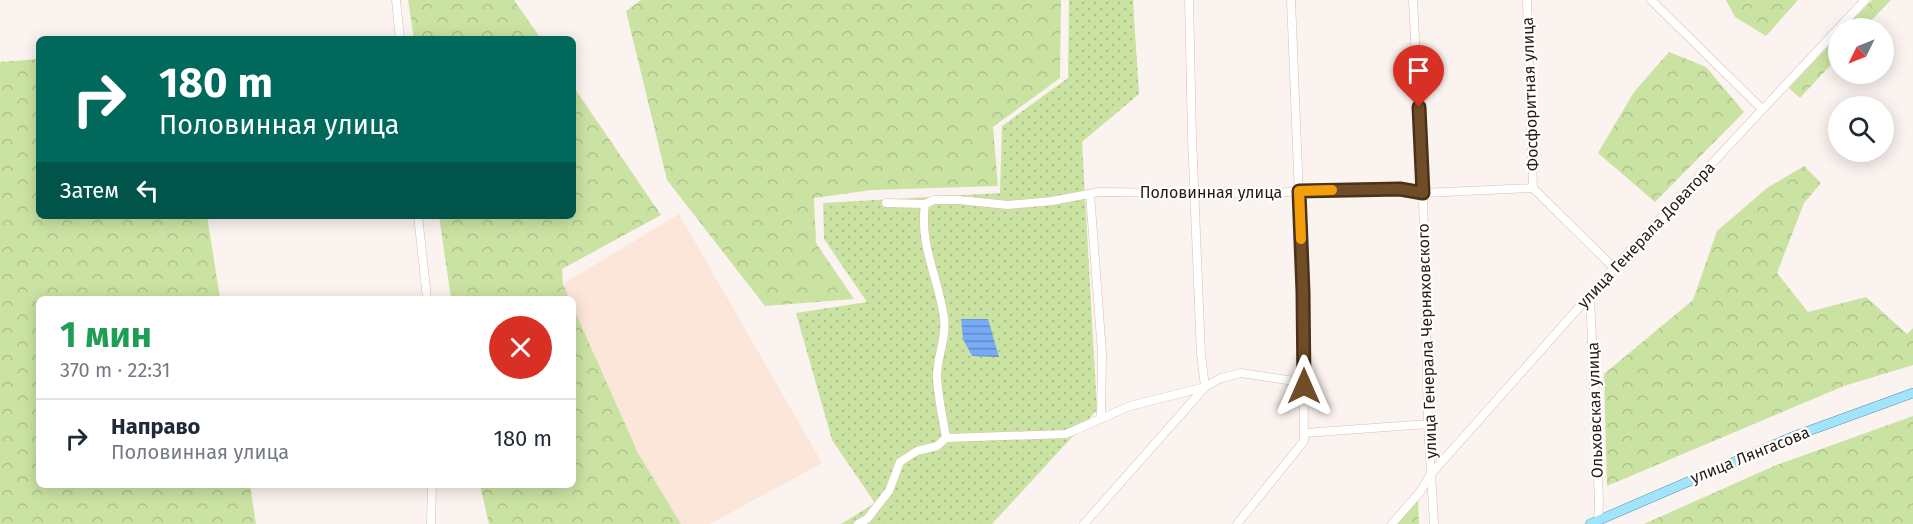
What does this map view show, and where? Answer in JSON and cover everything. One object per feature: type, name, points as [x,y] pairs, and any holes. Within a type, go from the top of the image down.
[{"type":"main road","name":"улица Лянгасова","points":[[1595,523],[1792,437],[1913,393]]},
{"type":"street","points":[[396,0],[400,36]]},
{"type":"street","points":[[1084,524],[1205,387],[1201,354],[1192,137],[1189,0]]},
{"type":"street","points":[[1237,524],[1304,441],[1305,433],[1303,292],[1291,0]]},
{"type":"street","name":"улица Генерала Черняховского","points":[[1392,524],[1420,492],[1430,475],[1423,193],[1413,0]]},
{"type":"street","name":"Фосфоритная улица","points":[[1527,0],[1533,189]]},
{"type":"street","points":[[1651,0],[1762,109]]},
{"type":"street","name":"улица Генерала Доватора","points":[[1430,475],[1614,268],[1865,0]]},
{"type":"street","name":"Половинная улица","points":[[886,203],[925,204],[934,200],[959,200],[1008,205],[1052,201],[1099,192],[1265,194],[1400,189],[1423,193],[1533,189]]},
{"type":"street","points":[[1533,189],[1614,268]]},
{"type":"street","points":[[1090,194],[1102,352],[1101,418]]},
{"type":"street","points":[[925,204],[924,233],[944,320],[937,377],[946,438]]},
{"type":"street","points":[[418,219],[427,296]]},
{"type":"street","name":"Ольховская улица","points":[[1590,296],[1595,523]]},
{"type":"street","points":[[858,524],[867,519],[889,491],[900,462],[917,451],[937,446],[946,438],[1066,434],[1130,406],[1205,387],[1221,378],[1241,373],[1294,381],[1304,386]]},
{"type":"street","points":[[1305,433],[1428,424]]},
{"type":"street","points":[[1430,475],[1434,524]]},
{"type":"street","points":[[431,524],[432,488]]},
{"type":"shaded area","points":[[679,214],[822,463],[710,524],[681,524],[638,453],[576,314],[576,296],[568,296],[563,284]]},
{"type":"green space","points":[[408,0],[514,0],[539,36],[414,36]]},
{"type":"green space","points":[[641,0],[1061,0],[1060,78],[993,127],[998,186],[872,190],[814,198],[816,243],[854,299],[765,306],[667,180],[626,11]]},
{"type":"green space","points":[[1069,0],[1133,0],[1139,94],[1082,142],[1097,410],[992,524],[841,524],[875,503],[832,440],[796,313],[867,302],[824,239],[823,203],[1000,193],[1002,126],[1068,78]]},
{"type":"green space","points":[[1726,0],[1798,0],[1766,36],[1735,17]]},
{"type":"green space","points":[[1872,0],[1891,0],[1874,18],[1855,18]]},
{"type":"green space","points":[[1828,47],[1828,68],[1800,98],[1789,88]]},
{"type":"green space","points":[[1669,52],[1706,67],[1744,112],[1655,202],[1598,153],[1634,92]]},
{"type":"green space","points":[[36,59],[36,219],[207,219],[220,296],[36,296],[36,488],[250,488],[256,524],[0,524],[0,62]]},
{"type":"green space","points":[[576,90],[661,215],[562,269],[563,284],[568,296],[451,296],[439,219],[576,219]]},
{"type":"green space","points":[[1804,166],[1821,183],[1804,203],[1777,273],[1808,312],[1866,297],[1907,334],[1913,328],[1913,365],[1844,386],[1607,486],[1604,374],[1693,300],[1717,231],[1767,188]]},
{"type":"green space","points":[[576,314],[638,453],[681,524],[489,524],[481,488],[576,488]]},
{"type":"green space","points":[[1913,416],[1913,524],[1644,524],[1774,466]]},
{"type":"green space","points":[[1418,500],[1419,524],[1395,524]]},
{"type":"water","points":[[961,319],[988,319],[999,357],[972,356],[963,339]]},
{"type":"slow traffic","points":[[1301,239],[1299,191],[1332,190]]},
{"type":"route","points":[[1304,386],[1299,191],[1400,189],[1423,193],[1419,107]]}]
